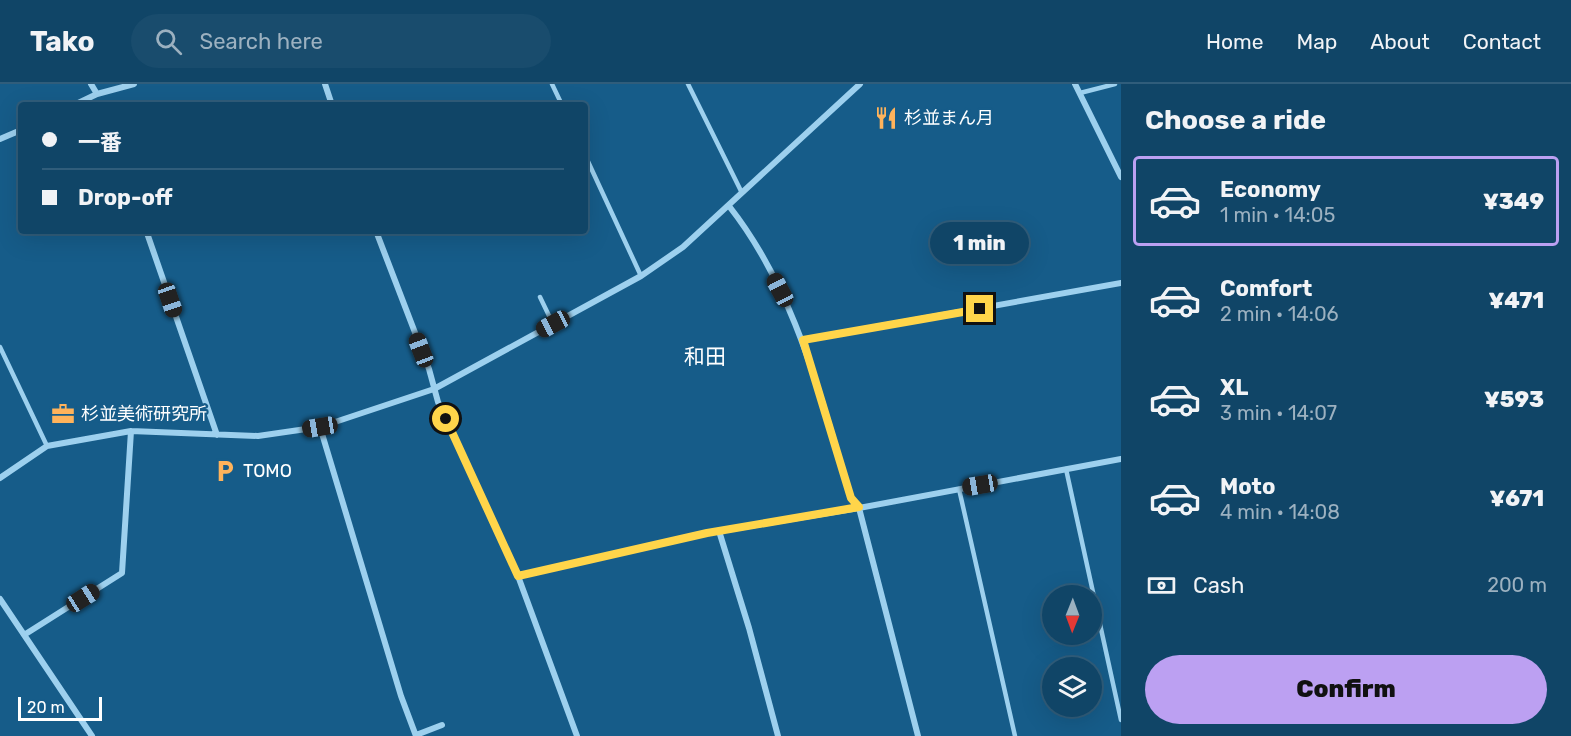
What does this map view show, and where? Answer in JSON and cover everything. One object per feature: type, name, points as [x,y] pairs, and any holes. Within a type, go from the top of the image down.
[{"type":"street","points":[[91,84],[97,94]]},
{"type":"street","points":[[80,102],[97,94],[134,84]]},
{"type":"street","points":[[325,84],[331,102]]},
{"type":"street","points":[[0,478],[47,446],[131,431],[258,436],[320,427],[434,389],[641,276],[683,248],[860,84]]},
{"type":"street","points":[[1075,84],[1121,177]]},
{"type":"street","points":[[0,139],[18,131]]},
{"type":"street","points":[[729,206],[746,227],[759,250],[791,310],[803,340],[851,498],[859,507],[918,736]]},
{"type":"street","points":[[147,234],[217,435]]},
{"type":"street","points":[[377,234],[429,369],[434,389],[518,576],[577,736]]},
{"type":"street","points":[[803,340],[1121,283]]},
{"type":"street","points":[[320,427],[401,696],[416,735],[442,725]]},
{"type":"street","points":[[24,635],[122,573],[131,431]]},
{"type":"street","points":[[518,576],[719,531],[1121,459]]},
{"type":"street","points":[[719,531],[749,628],[778,736]]},
{"type":"street","points":[[0,599],[92,736]]},
{"type":"lane","points":[[552,84],[560,102]]},
{"type":"lane","points":[[688,84],[742,193]]},
{"type":"lane","points":[[1080,93],[1115,84]]},
{"type":"lane","points":[[588,162],[641,276]]},
{"type":"lane","points":[[540,297],[553,324]]},
{"type":"lane","points":[[0,347],[47,446]]},
{"type":"lane","points":[[1066,469],[1121,720]]},
{"type":"lane","points":[[959,489],[1015,736]]},
{"type":"place","name":"杉並まん月","points":[[886,118]]},
{"type":"place","name":"杉並美術研究所","points":[[63,414]]},
{"type":"place","name":"TOMO","points":[[225,471]]},
{"type":"district","name":"和田","points":[[705,357]]},
{"type":"route","points":[[446,419],[518,576],[707,533],[859,507],[851,498],[803,340],[980,309]]}]
